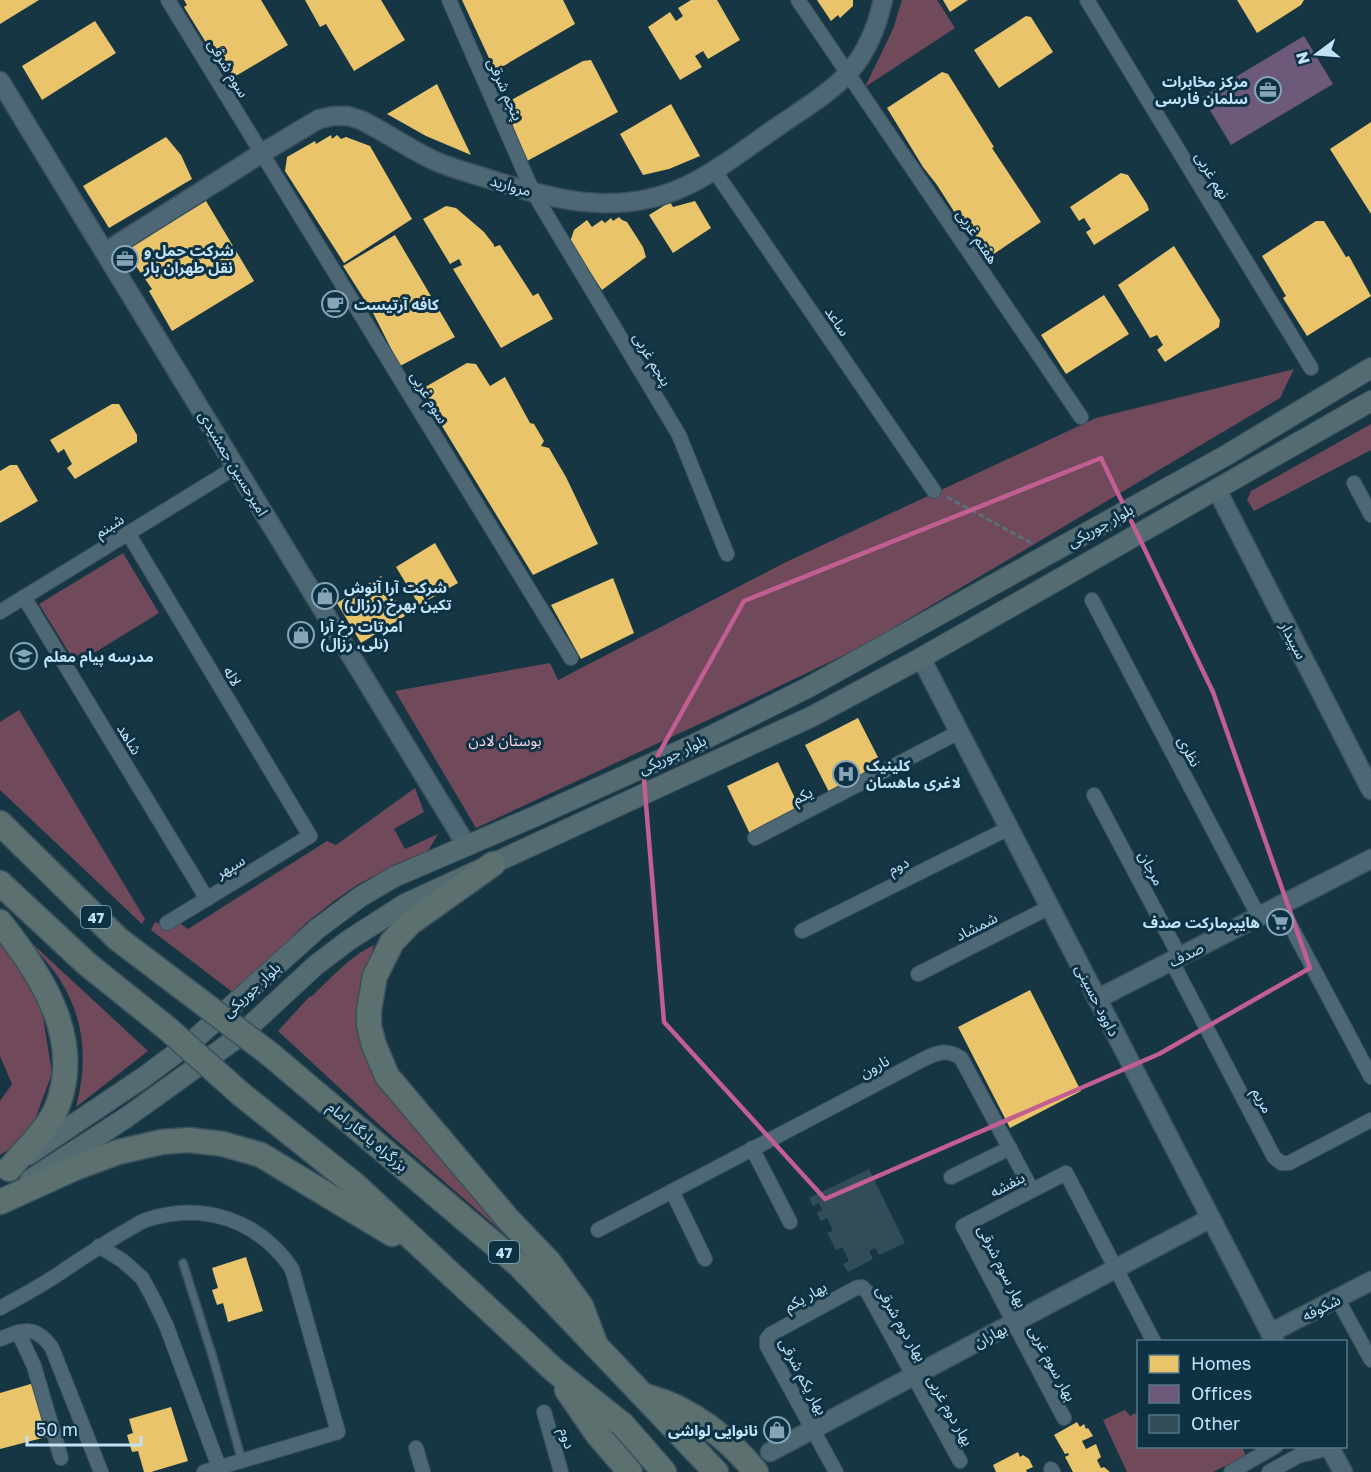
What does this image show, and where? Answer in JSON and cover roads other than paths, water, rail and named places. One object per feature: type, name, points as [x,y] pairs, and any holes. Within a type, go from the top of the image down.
[{"type":"highway","name":"بزرگراه یادگار امام","points":[[0,823],[118,939],[271,1055],[519,1265],[716,1472]]},
{"type":"highway","points":[[493,864],[410,923],[392,942],[375,976],[369,1010],[369,1026],[387,1076],[507,1218],[549,1262],[581,1306],[596,1346]]},
{"type":"highway","name":"47","points":[[0,883],[87,964],[168,1029],[242,1095],[354,1184],[554,1370],[623,1425],[664,1472]]},
{"type":"highway","points":[[0,922],[52,1001],[63,1033],[66,1057],[66,1080],[57,1109],[42,1131],[4,1172]]},
{"type":"highway","points":[[0,1201],[118,1152],[162,1142],[189,1140],[223,1144],[261,1155],[430,1257]]},
{"type":"highway","points":[[554,1370],[598,1435],[630,1472]]},
{"type":"highway","points":[[644,1396],[667,1402],[704,1422],[756,1472]]},
{"type":"main road","name":"بلوار جوریکی","points":[[4,1172],[144,1077],[195,1039],[246,996],[287,954],[360,897],[394,877],[695,744],[809,687],[1225,456],[1371,368]]},
{"type":"main road","name":"بلوار جوریکی","points":[[0,1201],[127,1117],[237,1038],[316,965],[349,940],[405,904],[811,717],[921,658],[1371,401]]},
{"type":"main road","points":[[809,687],[811,717]]},
{"type":"street","name":"سوم شرقی","points":[[168,0],[262,153]]},
{"type":"street","name":"پنجم شرقی","points":[[449,0],[533,192]]},
{"type":"street","name":"هفتم غربی","points":[[798,0],[1081,417]]},
{"type":"street","name":"مروارید","points":[[105,252],[262,153],[319,119],[333,116],[348,116],[375,127],[434,160],[533,192],[573,202],[628,202],[665,194],[714,170],[824,95],[849,75],[870,40],[883,0]]},
{"type":"street","name":"نهم غربی","points":[[1087,0],[1311,368]]},
{"type":"street","name":"امیرحسین جمشیدی","points":[[0,81],[467,846]]},
{"type":"street","name":"سوم غربی","points":[[262,153],[571,658]]},
{"type":"street","name":"ساعد","points":[[714,170],[934,491]]},
{"type":"street","name":"پنجم غربی","points":[[533,192],[679,435],[727,554]]},
{"type":"street","name":"شبنم","points":[[0,612],[236,467]]},
{"type":"street","points":[[1354,483],[1371,515]]},
{"type":"street","name":"سپیدار","points":[[1217,490],[1371,790]]},
{"type":"street","name":"لاله","points":[[128,533],[310,836]]},
{"type":"street","name":"شاهد","points":[[24,597],[207,899]]},
{"type":"street","name":"نظری","points":[[1092,600],[1259,917]]},
{"type":"street","name":"داوود حسینی","points":[[921,658],[1273,1337]]},
{"type":"street","name":"یکم","points":[[755,838],[959,732]]},
{"type":"street","name":"مرجان","points":[[1094,795],[1176,959]]},
{"type":"street","name":"دوم","points":[[802,931],[1009,828]]},
{"type":"street","name":"سپهر","points":[[167,923],[310,836]]},
{"type":"street","name":"صدف","points":[[1097,999],[1371,860]]},
{"type":"street","points":[[1280,906],[1371,1077]]},
{"type":"street","name":"شمشاد","points":[[918,974],[1050,907]]},
{"type":"street","name":"مریم","points":[[1176,959],[1274,1156],[1281,1163],[1289,1162],[1371,1120]]},
{"type":"street","name":"نارون","points":[[598,1230],[924,1059],[946,1051],[961,1058],[1032,1190]]},
{"type":"street","points":[[752,1148],[790,1222]]},
{"type":"street","points":[[951,1177],[1010,1148]]},
{"type":"street","name":"بنفشه","points":[[963,1226],[1066,1173],[1115,1267]]},
{"type":"street","points":[[672,1191],[705,1259]]},
{"type":"street","points":[[0,1308],[145,1220],[172,1214],[214,1215],[239,1223],[261,1235],[279,1251],[291,1269],[338,1432],[204,1472]]},
{"type":"street","name":"بهاران","points":[[770,1452],[1211,1218]]},
{"type":"street","name":"بهار سوم شرقی","points":[[963,1226],[1013,1322]]},
{"type":"street","points":[[99,1246],[123,1261],[142,1278],[153,1298],[166,1325],[219,1467]]},
{"type":"street","points":[[1115,1267],[1153,1340]]},
{"type":"street","name":"شکوفه","points":[[1273,1337],[1337,1298],[1371,1281]]},
{"type":"street","name":"بهار یکم","points":[[767,1339],[771,1334],[790,1323],[862,1287]]},
{"type":"street","name":"بهار دوم شرقی","points":[[862,1287],[868,1293],[913,1376]]},
{"type":"street","points":[[1337,1298],[1371,1360]]},
{"type":"street","name":"بهار سوم غربی","points":[[1013,1322],[1064,1418]]},
{"type":"street","points":[[0,1339],[18,1332],[35,1331],[44,1337],[52,1348],[101,1472]]},
{"type":"street","points":[[18,1332],[34,1366],[61,1458]]},
{"type":"street","name":"بهار یکم شرقی","points":[[767,1339],[767,1346],[836,1472]]},
{"type":"street","name":"بهار دوم غربی","points":[[913,1376],[960,1461]]},
{"type":"street","name":"دوم","points":[[544,1412],[561,1472]]},
{"type":"street","points":[[416,1448],[423,1472]]},
{"type":"street","points":[[1231,1472],[1273,1448]]},
{"type":"street","points":[[1269,1472],[1298,1456],[1326,1448]]},
{"type":"street","points":[[1331,1448],[1343,1472]]},
{"type":"lane","points":[[183,1263],[242,1461]]},
{"type":"place","name":"مرکز مخابرات سلمان فارسی","points":[[1268,90]]},
{"type":"place","name":"شرکت حمل و نقل طهران بار","points":[[125,259]]},
{"type":"place","name":"کافه آرتیست","points":[[335,304]]},
{"type":"place","name":"شرکت آرا آنوش تکین بهرخ (رزال)","points":[[325,596]]},
{"type":"place","name":"امرتات رخ آرا (نلی، رزال)","points":[[301,635]]},
{"type":"place","name":"مدرسه پیام معلم","points":[[24,656]]},
{"type":"place","name":"کلینیک لاغری ماهسان","points":[[846,774]]},
{"type":"place","name":"هایپرمارکت صدف","points":[[1280,922]]},
{"type":"place","name":"نانوایی لواشی","points":[[777,1430]]},
{"type":"park label","name":"بوستان لادن","points":[[505,740]]}]
